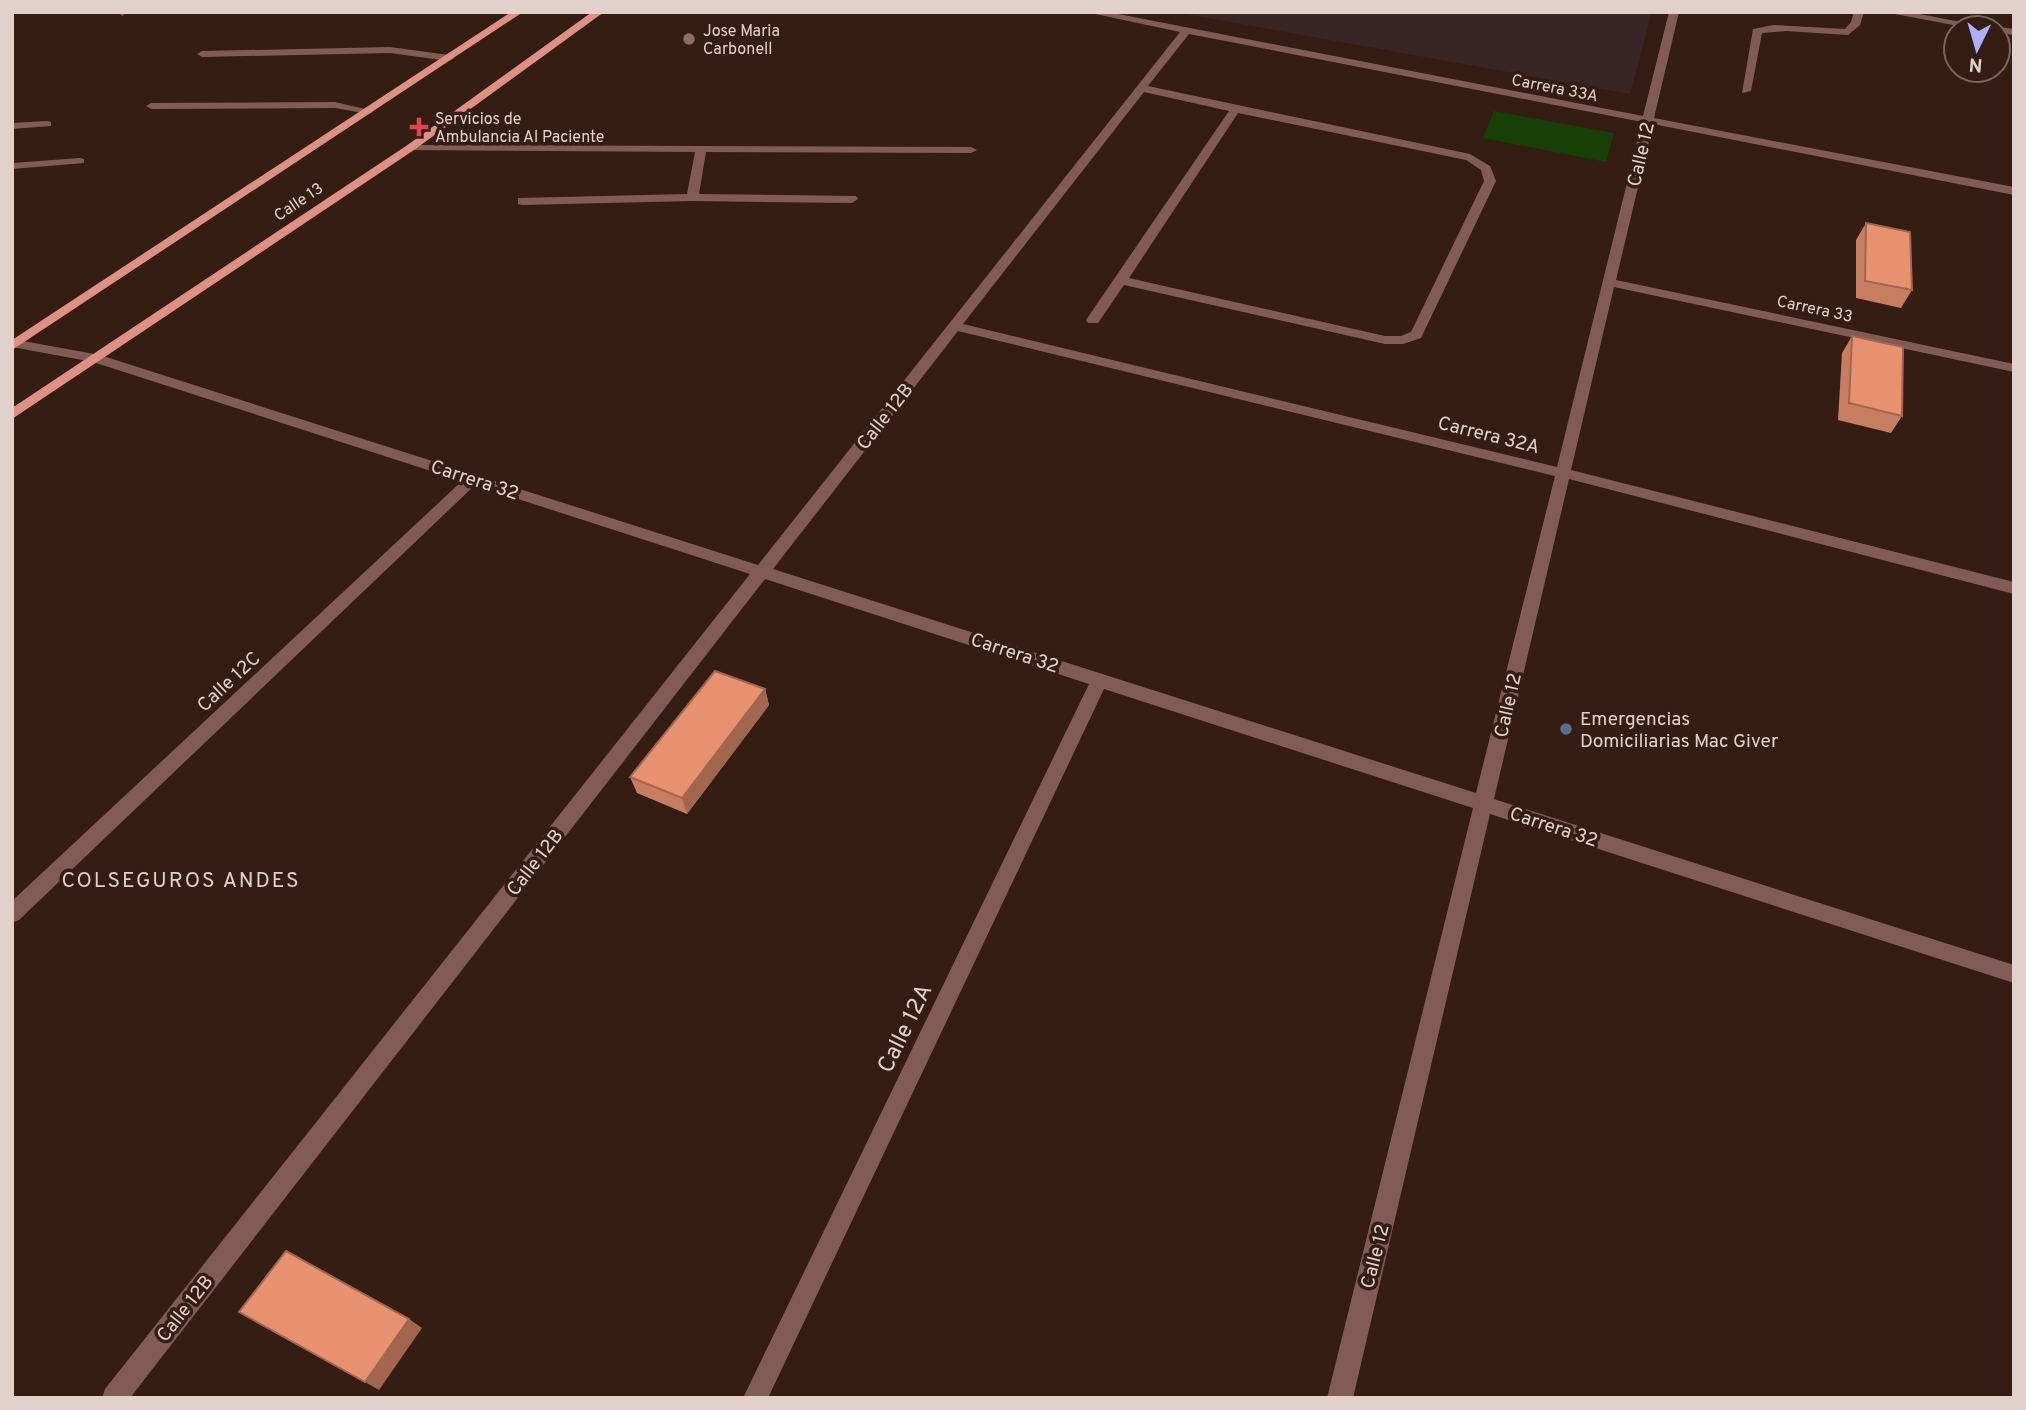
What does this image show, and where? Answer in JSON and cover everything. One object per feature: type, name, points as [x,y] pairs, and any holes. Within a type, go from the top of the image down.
[{"type":"main road","name":"Calle 13","points":[[14,344],[518,12]]},
{"type":"main road","name":"Calle 13","points":[[12,415],[410,148],[599,12]]},
{"type":"street","name":"Carrera 33A","points":[[1091,12],[2014,191]]},
{"type":"street","name":"Calle 12","points":[[1340,1398],[1674,12]]},
{"type":"street","points":[[1746,91],[1757,31],[1774,27],[1829,34],[1848,32],[1856,23],[1859,12]]},
{"type":"street","points":[[1889,12],[1942,21]]},
{"type":"street","name":"Calle 12B","points":[[114,1398],[1186,31]]},
{"type":"street","points":[[202,54],[390,50],[449,58]]},
{"type":"street","points":[[1121,280],[1385,340],[1403,340],[1416,335],[1490,181],[1486,168],[1470,157],[1141,88]]},
{"type":"street","points":[[151,106],[335,105],[369,111]]},
{"type":"street","points":[[1093,320],[1236,108]]},
{"type":"street","points":[[12,126],[47,124]]},
{"type":"street","points":[[410,148],[971,150]]},
{"type":"street","points":[[692,197],[701,149]]},
{"type":"street","points":[[12,166],[80,161]]},
{"type":"street","points":[[522,201],[692,197],[852,199]]},
{"type":"street","name":"Carrera 33","points":[[1609,282],[2014,368]]},
{"type":"street","name":"Carrera 32A","points":[[954,326],[1563,473],[2014,588]]},
{"type":"street","name":"Carrera 32","points":[[14,344],[95,358],[2014,974]]},
{"type":"street","name":"Calle 12C","points":[[12,914],[473,479]]},
{"type":"street","name":"Calle 12A","points":[[755,1398],[1100,680]]},
{"type":"shaded area","points":[[1174,12],[1652,12],[1630,94]]},
{"type":"green space","points":[[1494,111],[1614,133],[1606,162],[1483,138]]},
{"type":"building","points":[[1866,223],[1910,232],[1912,290],[1865,281]]},
{"type":"building","points":[[1852,336],[1903,347],[1902,416],[1849,403]]},
{"type":"building","points":[[715,671],[765,689],[682,798],[630,777]]},
{"type":"building","points":[[286,1251],[409,1319],[365,1382],[239,1312]]},
{"type":"place","name":"Jose Maria Carbonell","points":[[689,39]]},
{"type":"place","name":"Servicios de Ambulancia Al Paciente","points":[[419,127]]},
{"type":"place","name":"Emergencias Domiciliarias Mac Giver","points":[[1566,729]]},
{"type":"district","name":"COLSEGUROS ANDES","points":[[181,880]]}]
